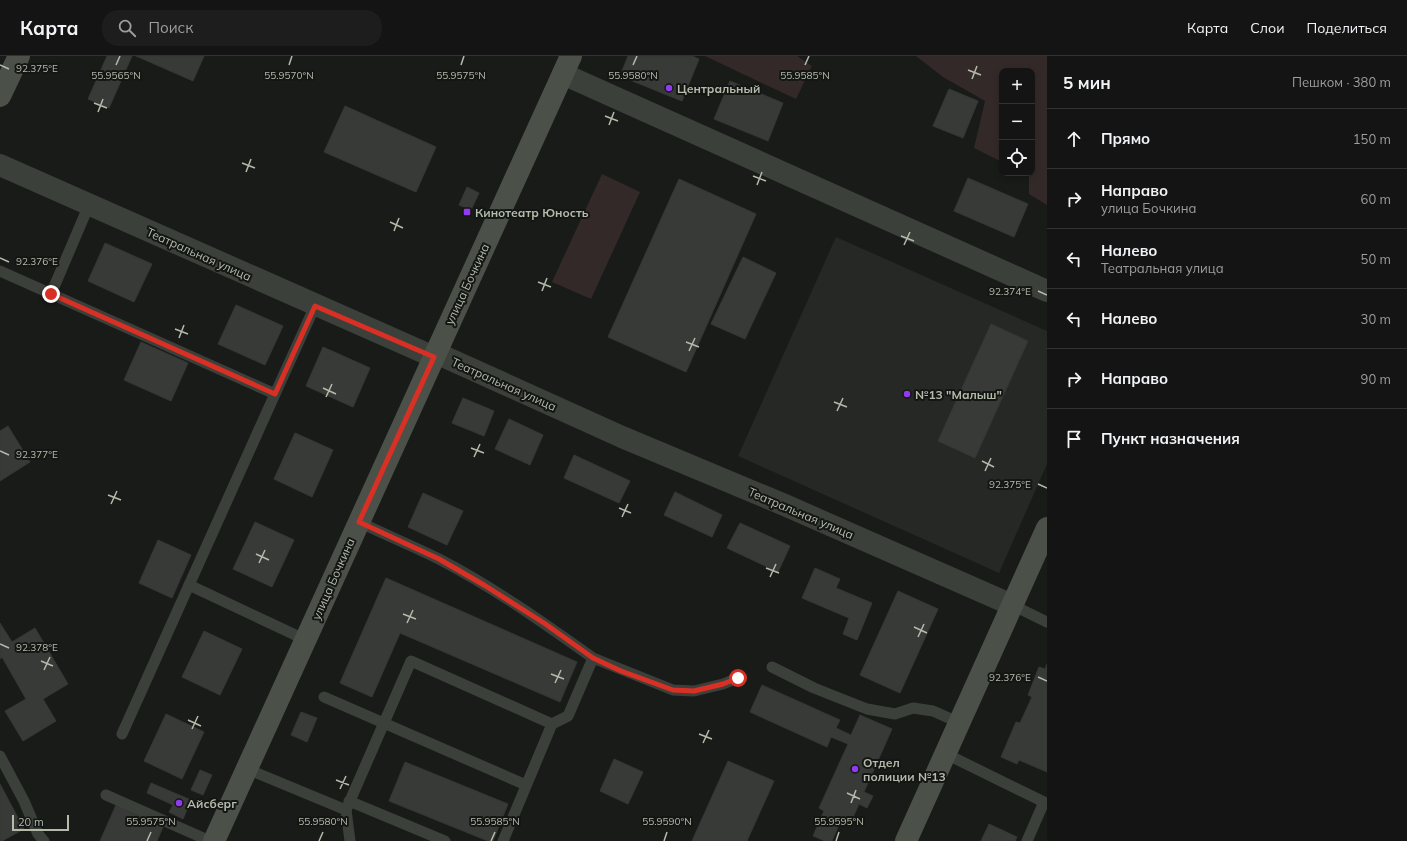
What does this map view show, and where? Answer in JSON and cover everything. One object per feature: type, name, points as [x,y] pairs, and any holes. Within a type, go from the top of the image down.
[{"type":"main road","points":[[0,96],[18,56]]},
{"type":"main road","name":"улица Бочкина","points":[[214,841],[567,65]]},
{"type":"main road","points":[[906,841],[1047,528]]},
{"type":"street","points":[[567,65],[1047,290]]},
{"type":"street","name":"Театральная улица","points":[[0,165],[315,306],[435,355],[622,437],[787,506],[1012,606]]},
{"type":"lane","points":[[51,294],[89,205]]},
{"type":"lane","points":[[0,271],[275,394]]},
{"type":"lane","points":[[122,734],[315,306]]},
{"type":"lane","points":[[359,522],[439,559],[484,585],[544,623],[593,658],[673,690],[694,691],[723,684],[738,678]]},
{"type":"lane","points":[[189,585],[306,640]]},
{"type":"lane","points":[[1012,606],[1047,622]]},
{"type":"lane","points":[[502,841],[552,724],[568,716],[593,658]]},
{"type":"lane","points":[[350,841],[348,806],[411,661],[552,724]]},
{"type":"lane","points":[[772,667],[814,688],[867,709],[895,714],[913,708],[933,710],[960,723]]},
{"type":"lane","points":[[324,697],[526,785]]},
{"type":"lane","points":[[946,754],[1046,803],[1027,841]]},
{"type":"lane","points":[[0,756],[24,801],[38,834],[44,841]]},
{"type":"lane","points":[[247,769],[446,841]]},
{"type":"lane","points":[[106,795],[210,841]]},
{"type":"shaded area","points":[[705,56],[797,56],[812,66],[796,99]]},
{"type":"shaded area","points":[[916,56],[1047,56],[1047,205],[1029,194],[1029,176],[1035,176],[1035,68],[999,68],[999,160],[974,148],[985,101],[943,77]]},
{"type":"shaded area","points":[[602,174],[640,192],[591,299],[552,282]]},
{"type":"shaded area","name":"№13 \"Малыш\"","points":[[836,237],[1047,331],[1047,464],[999,573],[738,456]]},
{"type":"building","points":[[107,56],[132,56],[109,108],[88,99]]},
{"type":"building","points":[[136,56],[204,56],[193,81]]},
{"type":"building","name":"Центральный","points":[[628,56],[692,56],[699,59],[682,101],[620,76]]},
{"type":"building","points":[[730,81],[783,103],[768,141],[714,119]]},
{"type":"building","points":[[949,89],[978,101],[963,138],[933,126]]},
{"type":"building","points":[[345,106],[436,147],[416,192],[324,152]]},
{"type":"building","points":[[968,178],[1028,204],[1014,237],[954,211]]},
{"type":"building","points":[[679,179],[756,214],[686,372],[608,337]]},
{"type":"building","points":[[467,187],[479,193],[471,210],[459,205]]},
{"type":"building","points":[[105,243],[152,264],[134,302],[88,281]]},
{"type":"building","points":[[743,257],[776,273],[745,339],[711,324]]},
{"type":"building","points":[[236,305],[283,326],[265,365],[218,344]]},
{"type":"building","points":[[991,324],[1028,341],[975,458],[938,441]]},
{"type":"building","points":[[141,342],[188,363],[171,401],[124,380]]},
{"type":"building","points":[[323,347],[370,368],[353,407],[306,386]]},
{"type":"building","points":[[463,398],[494,411],[484,436],[452,423]]},
{"type":"building","points":[[509,419],[543,435],[530,465],[495,449]]},
{"type":"building","points":[[8,426],[30,462],[0,481],[0,431]]},
{"type":"building","points":[[295,433],[333,450],[312,497],[274,479]]},
{"type":"building","points":[[574,455],[630,481],[619,503],[564,478]]},
{"type":"building","points":[[675,492],[722,515],[712,537],[664,515]]},
{"type":"building","points":[[423,493],[463,511],[447,545],[408,527]]},
{"type":"building","points":[[255,522],[294,540],[272,587],[233,569]]},
{"type":"building","points":[[740,523],[790,546],[778,572],[727,548]]},
{"type":"building","points":[[158,540],[191,555],[172,598],[139,583]]},
{"type":"building","points":[[815,568],[840,579],[836,588],[872,603],[857,640],[843,634],[849,618],[802,598]]},
{"type":"building","points":[[386,578],[577,662],[560,702],[400,633],[372,697],[340,683]]},
{"type":"building","points":[[898,591],[938,609],[900,693],[860,675]]},
{"type":"building","points":[[0,623],[12,642],[35,628],[68,684],[43,699],[56,721],[23,741],[5,711],[26,699],[2,657],[0,659]]},
{"type":"building","points":[[204,631],[242,649],[220,695],[182,677]]},
{"type":"building","points":[[1047,664],[1047,772],[1019,760],[1017,764],[1001,757],[1016,722],[1020,723],[1032,697],[1028,695],[1039,667],[1045,669]]},
{"type":"building","name":"Отдел полиции №13","points":[[762,685],[840,720],[836,728],[851,735],[860,715],[892,729],[864,792],[873,796],[867,808],[859,804],[850,824],[841,820],[832,841],[825,841],[813,836],[824,811],[819,808],[848,744],[831,737],[827,747],[750,712]]},
{"type":"building","points":[[301,712],[317,718],[307,742],[291,735]]},
{"type":"building","points":[[166,714],[204,732],[182,779],[144,761]]},
{"type":"building","points":[[614,759],[643,772],[628,804],[600,791]]},
{"type":"building","points":[[728,761],[774,781],[747,841],[692,841]]},
{"type":"building","points":[[405,762],[508,804],[493,841],[488,841],[389,801]]},
{"type":"building","points":[[200,770],[212,775],[203,795],[191,790]]},
{"type":"building","name":"Айсберг","points":[[151,783],[191,800],[183,819],[169,812],[173,805],[147,793]]},
{"type":"building","points":[[0,784],[24,829],[2,841],[0,841]]},
{"type":"building","points":[[116,805],[163,827],[157,841],[100,841]]},
{"type":"building","points":[[989,824],[1017,837],[1015,841],[981,841]]},
{"type":"place","name":"Центральный","points":[[669,88]]},
{"type":"place","name":"Кинотеатр Юность","points":[[467,212]]},
{"type":"place","name":"№13 \"Малыш\"","points":[[907,394]]},
{"type":"place","name":"Отдел полиции №13","points":[[855,769]]},
{"type":"place","name":"Айсберг","points":[[179,803]]},
{"type":"route","points":[[51,294],[275,394],[315,306],[434,357],[359,522],[439,559],[484,585],[544,623],[593,658],[621,671],[673,690],[694,691],[723,684],[738,678]]}]
